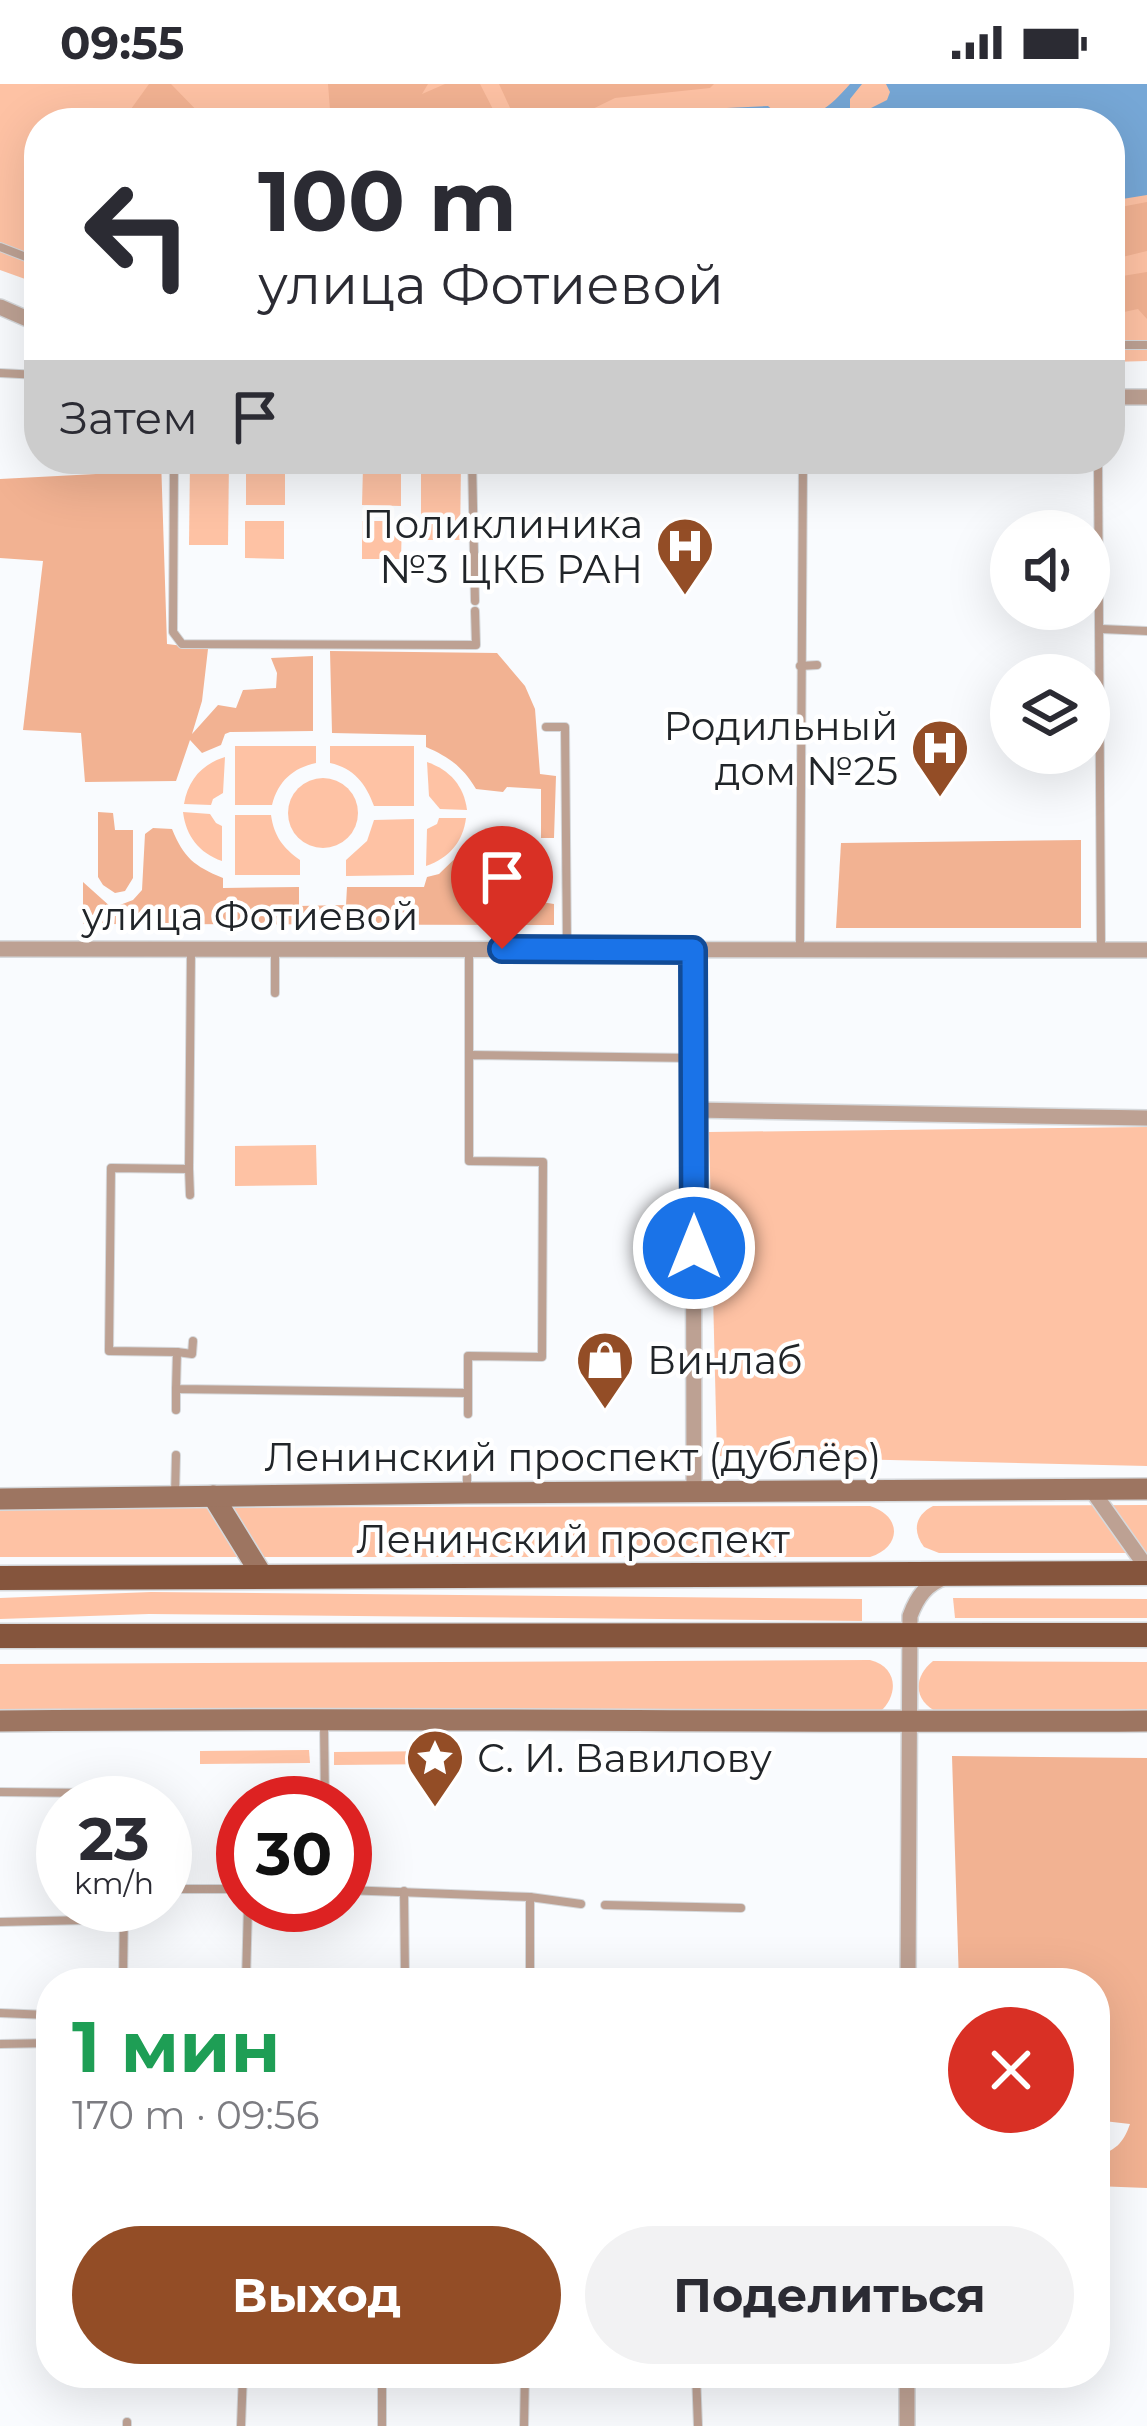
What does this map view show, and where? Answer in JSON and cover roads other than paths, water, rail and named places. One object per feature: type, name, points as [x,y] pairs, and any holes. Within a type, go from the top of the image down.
[{"type":"main road","name":"Ленинский проспект","points":[[0,1578],[952,1575],[1147,1570]]},
{"type":"main road","points":[[0,1636],[1147,1635]]},
{"type":"street","name":"улица Фотиевой","points":[[0,949],[1147,950]]},
{"type":"street","points":[[693,950],[694,1493]]},
{"type":"street","points":[[693,1110],[1147,1118]]},
{"type":"street","points":[[1091,1489],[1147,1570]]},
{"type":"street","name":"Ленинский проспект (дублёр)","points":[[0,1499],[1147,1489]]},
{"type":"street","points":[[213,1496],[263,1577]]},
{"type":"street","points":[[908,1968],[910,1616],[924,1589],[952,1575]]},
{"type":"street","points":[[0,1721],[1147,1721]]},
{"type":"street","points":[[907,2388],[907,2426]]},
{"type":"lane","points":[[175,474],[173,632],[182,644],[476,645],[472,474]]},
{"type":"lane","points":[[800,950],[803,474]]},
{"type":"lane","points":[[1099,474],[1100,510]]},
{"type":"lane","points":[[1110,629],[1147,631]]},
{"type":"lane","points":[[1101,630],[1101,950]]},
{"type":"lane","points":[[800,666],[817,665]]},
{"type":"lane","points":[[546,727],[565,728],[567,950]]},
{"type":"lane","points":[[190,949],[190,1195]]},
{"type":"lane","points":[[275,949],[275,993]]},
{"type":"lane","points":[[468,1414],[468,1356],[542,1357],[543,1162],[470,1161],[469,949]]},
{"type":"lane","points":[[469,1055],[693,1058]]},
{"type":"lane","points":[[189,1169],[110,1168],[109,1352],[192,1354],[194,1341]]},
{"type":"lane","points":[[176,1352],[176,1410]]},
{"type":"lane","points":[[176,1389],[468,1393]]},
{"type":"lane","points":[[176,1455],[176,1497]]},
{"type":"lane","points":[[467,1459],[467,1493]]},
{"type":"lane","points":[[324,1718],[325,1776]]},
{"type":"lane","points":[[0,1792],[36,1792]]},
{"type":"lane","points":[[372,1890],[530,1897],[581,1904]]},
{"type":"lane","points":[[404,1891],[405,1968]]},
{"type":"lane","points":[[530,1897],[530,1968]]},
{"type":"lane","points":[[605,1905],[741,1908]]},
{"type":"lane","points":[[0,1922],[36,1921]]},
{"type":"lane","points":[[123,1968],[124,1932]]},
{"type":"lane","points":[[246,1968],[247,1932]]},
{"type":"lane","points":[[0,2013],[36,2014]]},
{"type":"lane","points":[[0,2044],[36,2043]]},
{"type":"lane","points":[[242,2426],[243,2388]]},
{"type":"lane","points":[[382,2388],[382,2426]]},
{"type":"lane","points":[[524,2426],[525,2388]]},
{"type":"lane","points":[[697,2388],[698,2426]]},
{"type":"water","points":[[850,84],[862,84],[850,99],[850,108],[825,108]]},
{"type":"water","points":[[886,84],[1147,84],[1147,195],[1125,199],[1125,108],[871,108],[887,100]]},
{"type":"place","name":"Поликлиника №3 ЦКБ РАН","points":[[685,597]]},
{"type":"place","name":"Родильный дом №25","points":[[940,799]]},
{"type":"place","name":"Винлаб","points":[[605,1411]]},
{"type":"place","name":"С. И. Вавилову","points":[[435,1809]]}]
